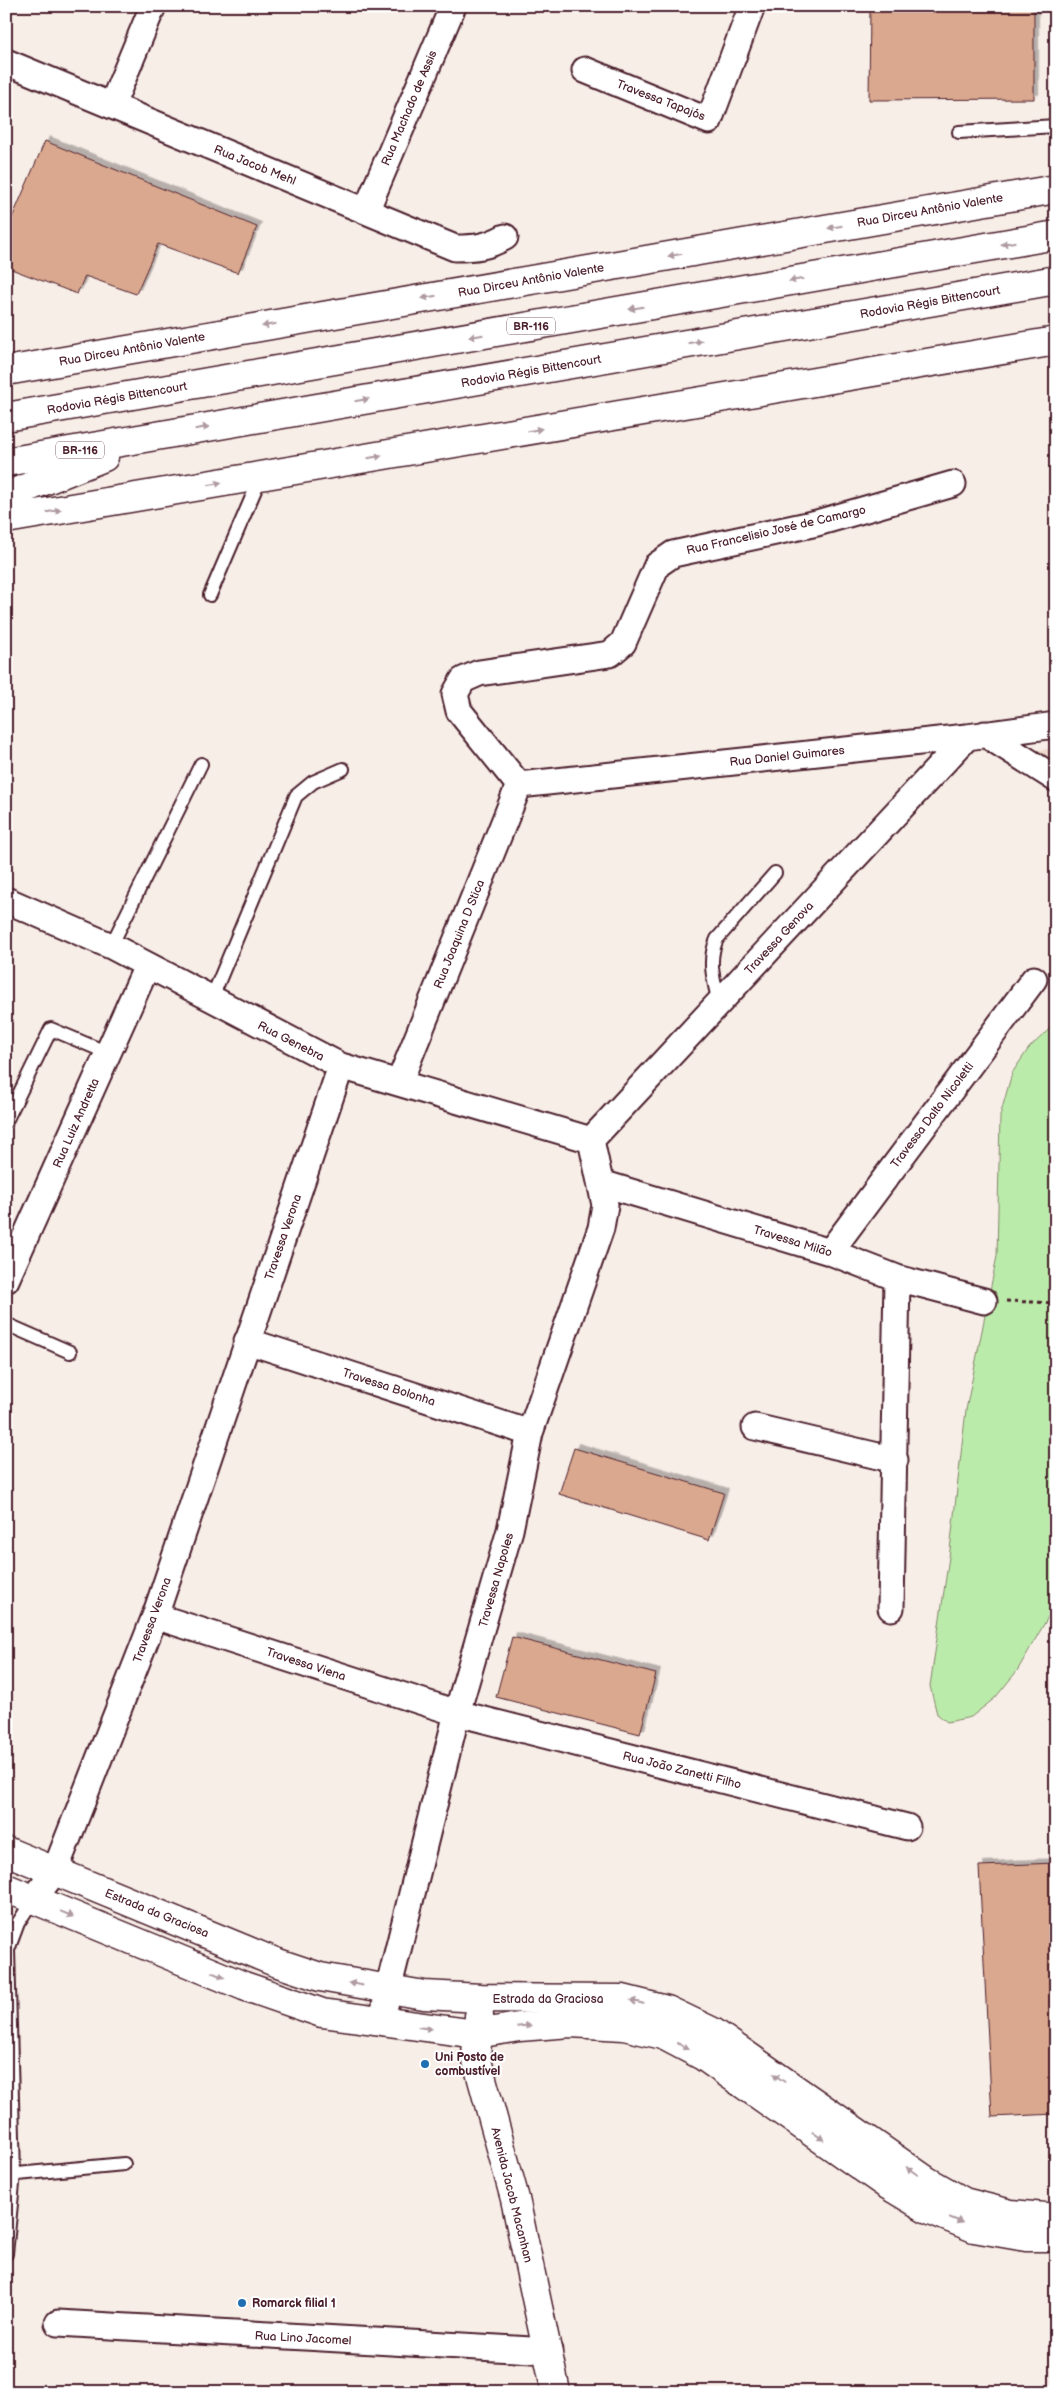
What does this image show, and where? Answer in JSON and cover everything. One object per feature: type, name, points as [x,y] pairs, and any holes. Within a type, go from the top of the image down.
[{"type":"main road","name":"Rua Dirceu Antônio Valente","points":[[6,371],[1056,189]]},
{"type":"main road","name":"Rodovia Régis Bittencourt","points":[[6,417],[1056,235]]},
{"type":"main road","name":"Rodovia Régis Bittencourt","points":[[6,462],[1056,280]]},
{"type":"main road","points":[[6,519],[1056,341]]},
{"type":"main road","points":[[6,496],[154,437]]},
{"type":"main road","name":"Estrada da Graciosa","points":[[6,1852],[275,1962],[320,1977],[388,1990],[481,1998],[624,1999],[667,2010],[713,2032],[926,2181],[964,2202],[1011,2214],[1056,2218]]},
{"type":"main road","name":"Estrada da Graciosa","points":[[6,1888],[244,1986],[322,2013],[476,2034],[519,2027],[570,2023],[624,2026],[663,2036],[704,2056],[886,2184],[926,2208],[974,2228],[1026,2237],[1056,2237]]},
{"type":"main road","name":"Avenida Jacob Macanhan","points":[[481,1998],[476,2034],[476,2057],[515,2199],[549,2351],[556,2392]]},
{"type":"street","points":[[112,106],[153,6]]},
{"type":"street","name":"Rua Machado de Assis","points":[[366,211],[452,6]]},
{"type":"street","name":"Travessa Tapajós","points":[[585,70],[709,121],[752,6]]},
{"type":"street","name":"Rua Jacob Mehl","points":[[6,62],[455,248],[477,248],[490,245],[505,237]]},
{"type":"street","name":"Rua Francelisio José de Camargo","points":[[519,785],[459,711],[455,694],[463,680],[480,673],[610,654],[623,643],[658,565],[673,554],[817,523],[953,484]]},
{"type":"street","name":"Rua Daniel Guimares","points":[[519,785],[976,736],[1056,724]]},
{"type":"street","points":[[976,736],[1056,779]]},
{"type":"street","name":"Travessa Genova","points":[[591,1140],[719,1003],[976,736]]},
{"type":"street","name":"Rua Joaquina D Stica","points":[[399,1083],[519,785]]},
{"type":"street","name":"Rua Genebra","points":[[6,900],[111,946],[211,1000],[341,1066],[591,1140]]},
{"type":"street","name":"Rua Luiz Andretta","points":[[6,1280],[147,966]]},
{"type":"street","name":"Travessa Dalto Nicoletti","points":[[830,1252],[1034,979]]},
{"type":"street","name":"Travessa Verona","points":[[33,1900],[55,1871],[155,1616],[341,1066]]},
{"type":"street","name":"Travessa Napoles","points":[[382,2022],[388,1990],[457,1712],[510,1530],[530,1433],[601,1228],[605,1205],[591,1140]]},
{"type":"street","name":"Travessa Milão","points":[[601,1183],[830,1252],[897,1278],[984,1301]]},
{"type":"street","points":[[891,1608],[897,1278]]},
{"type":"street","name":"Travessa Bolonha","points":[[247,1341],[530,1433]]},
{"type":"street","points":[[755,1427],[895,1460]]},
{"type":"street","name":"Travessa Viena","points":[[155,1616],[457,1712]]},
{"type":"street","name":"Rua João Zanetti Filho","points":[[457,1712],[907,1827]]},
{"type":"street","name":"Rua Lino Jacomel","points":[[58,2323],[549,2351]]},
{"type":"lane","points":[[959,132],[1056,126]]},
{"type":"lane","points":[[210,594],[261,476]]},
{"type":"lane","points":[[111,946],[201,764]]},
{"type":"lane","points":[[211,1000],[296,796],[313,782],[343,769]]},
{"type":"lane","points":[[719,1003],[710,959],[712,949],[717,939],[775,873]]},
{"type":"lane","points":[[6,1121],[51,1029],[108,1053]]},
{"type":"lane","points":[[6,1324],[70,1352]]},
{"type":"lane","name":"Travessa Verona","points":[[6,2254],[10,2175],[8,1950],[18,1923],[33,1900]]},
{"type":"lane","points":[[10,2175],[124,2164]]},
{"type":"path","points":[[984,1301],[1056,1303]]},
{"type":"shaded area","points":[[1056,748],[1056,771],[1037,759],[1039,750]]},
{"type":"green space","points":[[1056,1023],[1056,1598],[1047,1619],[1017,1671],[995,1698],[971,1717],[947,1722],[937,1714],[930,1686],[950,1550],[966,1410],[997,1256],[1000,1116],[1012,1073],[1029,1048]]},
{"type":"building","points":[[870,6],[1034,6],[1034,99],[869,100]]},
{"type":"building","points":[[45,141],[257,227],[238,273],[158,244],[136,294],[85,276],[77,294],[6,267],[6,232]]},
{"type":"building","points":[[574,1448],[724,1493],[709,1540],[559,1494]]},
{"type":"building","points":[[512,1637],[656,1674],[640,1734],[496,1697]]},
{"type":"building","points":[[1056,1863],[1056,2114],[992,2117],[979,1866]]},
{"type":"place","name":"Uni Posto de combustível","points":[[425,2064]]},
{"type":"place","name":"Romarck filial 1","points":[[242,2303]]}]
